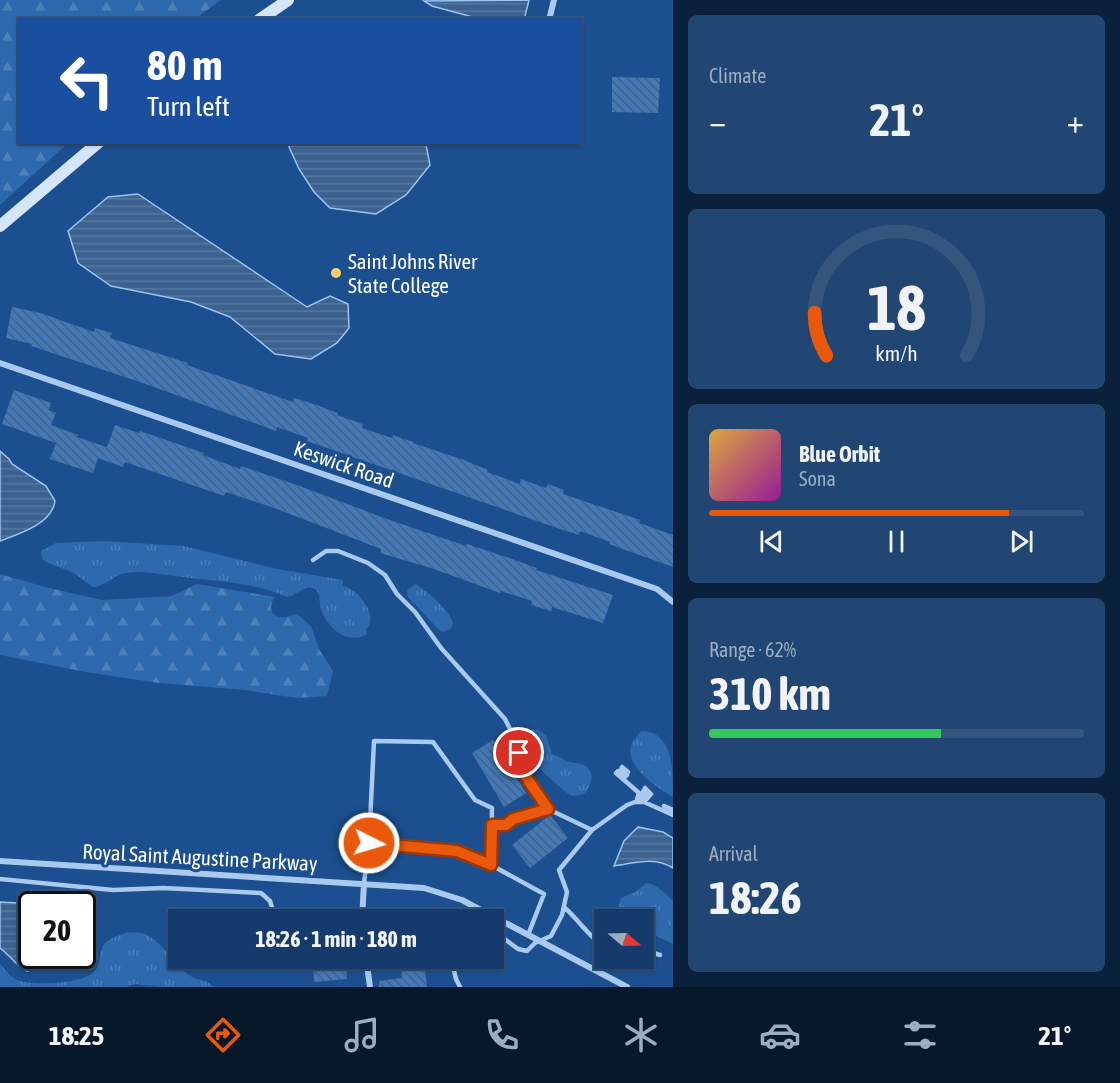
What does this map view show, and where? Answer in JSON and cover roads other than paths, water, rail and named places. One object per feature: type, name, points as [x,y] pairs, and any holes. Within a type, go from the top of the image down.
[{"type":"main road","points":[[262,18],[288,0]]},
{"type":"main road","points":[[0,226],[97,144]]},
{"type":"street","points":[[550,18],[554,0]]},
{"type":"street","name":"Keswick Road","points":[[0,363],[657,589],[673,602]]},
{"type":"street","name":"Royal Saint Augustine Parkway","points":[[0,861],[424,888],[462,900],[627,987]]},
{"type":"street","points":[[363,909],[364,883]]},
{"type":"street","points":[[368,969],[370,987]]},
{"type":"lane","points":[[313,560],[326,551],[338,550],[368,563],[385,575],[397,594],[415,612],[441,648],[505,719],[514,737],[526,777],[548,809],[592,830]]},
{"type":"lane","points":[[364,883],[369,843],[374,741],[433,742],[475,800],[492,808],[491,865]]},
{"type":"lane","points":[[628,772],[622,767],[621,770],[627,775],[625,777],[618,771],[616,773],[639,793],[637,799],[673,813]]},
{"type":"lane","points":[[504,938],[522,951],[527,951],[551,936],[565,908],[567,892],[559,870],[592,830],[627,805],[644,802],[651,794],[645,788],[640,797],[645,798],[648,794],[644,790],[644,792]]},
{"type":"lane","points":[[492,825],[506,825],[513,819],[548,809]]},
{"type":"lane","points":[[369,843],[457,851],[491,865],[544,894],[528,935]]},
{"type":"lane","points":[[0,879],[113,890],[171,888],[261,893],[270,902],[272,909]]},
{"type":"lane","points":[[565,908],[594,939]]},
{"type":"lane","points":[[654,953],[660,955]]},
{"type":"lane","points":[[454,969],[460,987]]},
{"type":"place","name":"Saint Johns River State College","points":[[336,273]]}]
